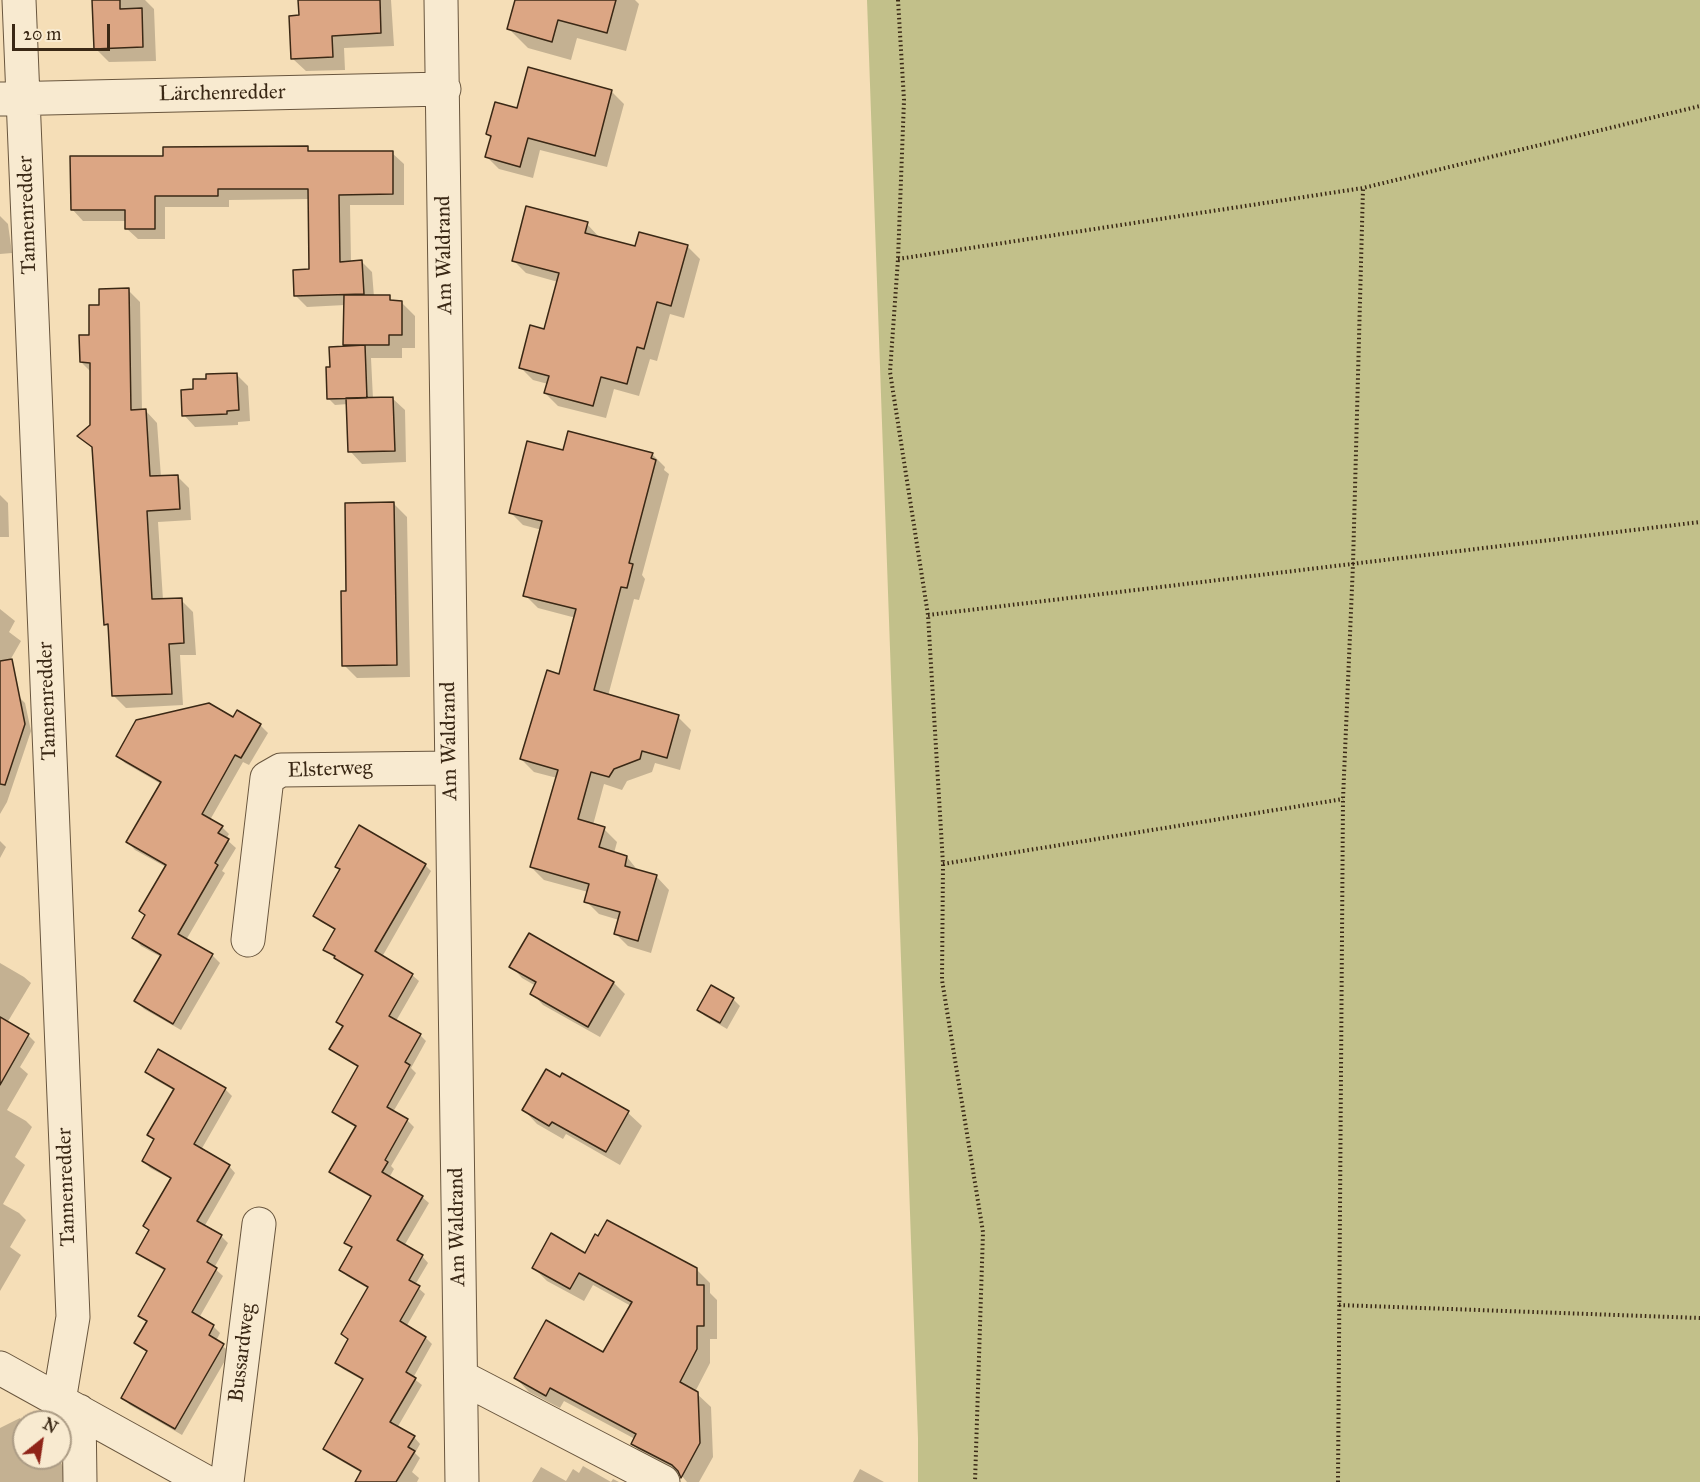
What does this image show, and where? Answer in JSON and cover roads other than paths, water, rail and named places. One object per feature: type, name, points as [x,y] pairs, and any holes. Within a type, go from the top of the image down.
[{"type":"street","name":"Tannenredder","points":[[19,0],[12,99],[73,1317],[69,1406],[80,1482]]},
{"type":"street","name":"Am Waldrand","points":[[441,0],[462,1482]]},
{"type":"street","name":"Lärchenredder","points":[[12,99],[444,89]]},
{"type":"street","name":"Elsterweg","points":[[248,940],[267,778],[281,770],[451,768]]},
{"type":"street","name":"Bussardweg","points":[[227,1482],[259,1224]]},
{"type":"street","points":[[0,1368],[206,1482]]},
{"type":"street","points":[[461,1377],[663,1482]]}]
